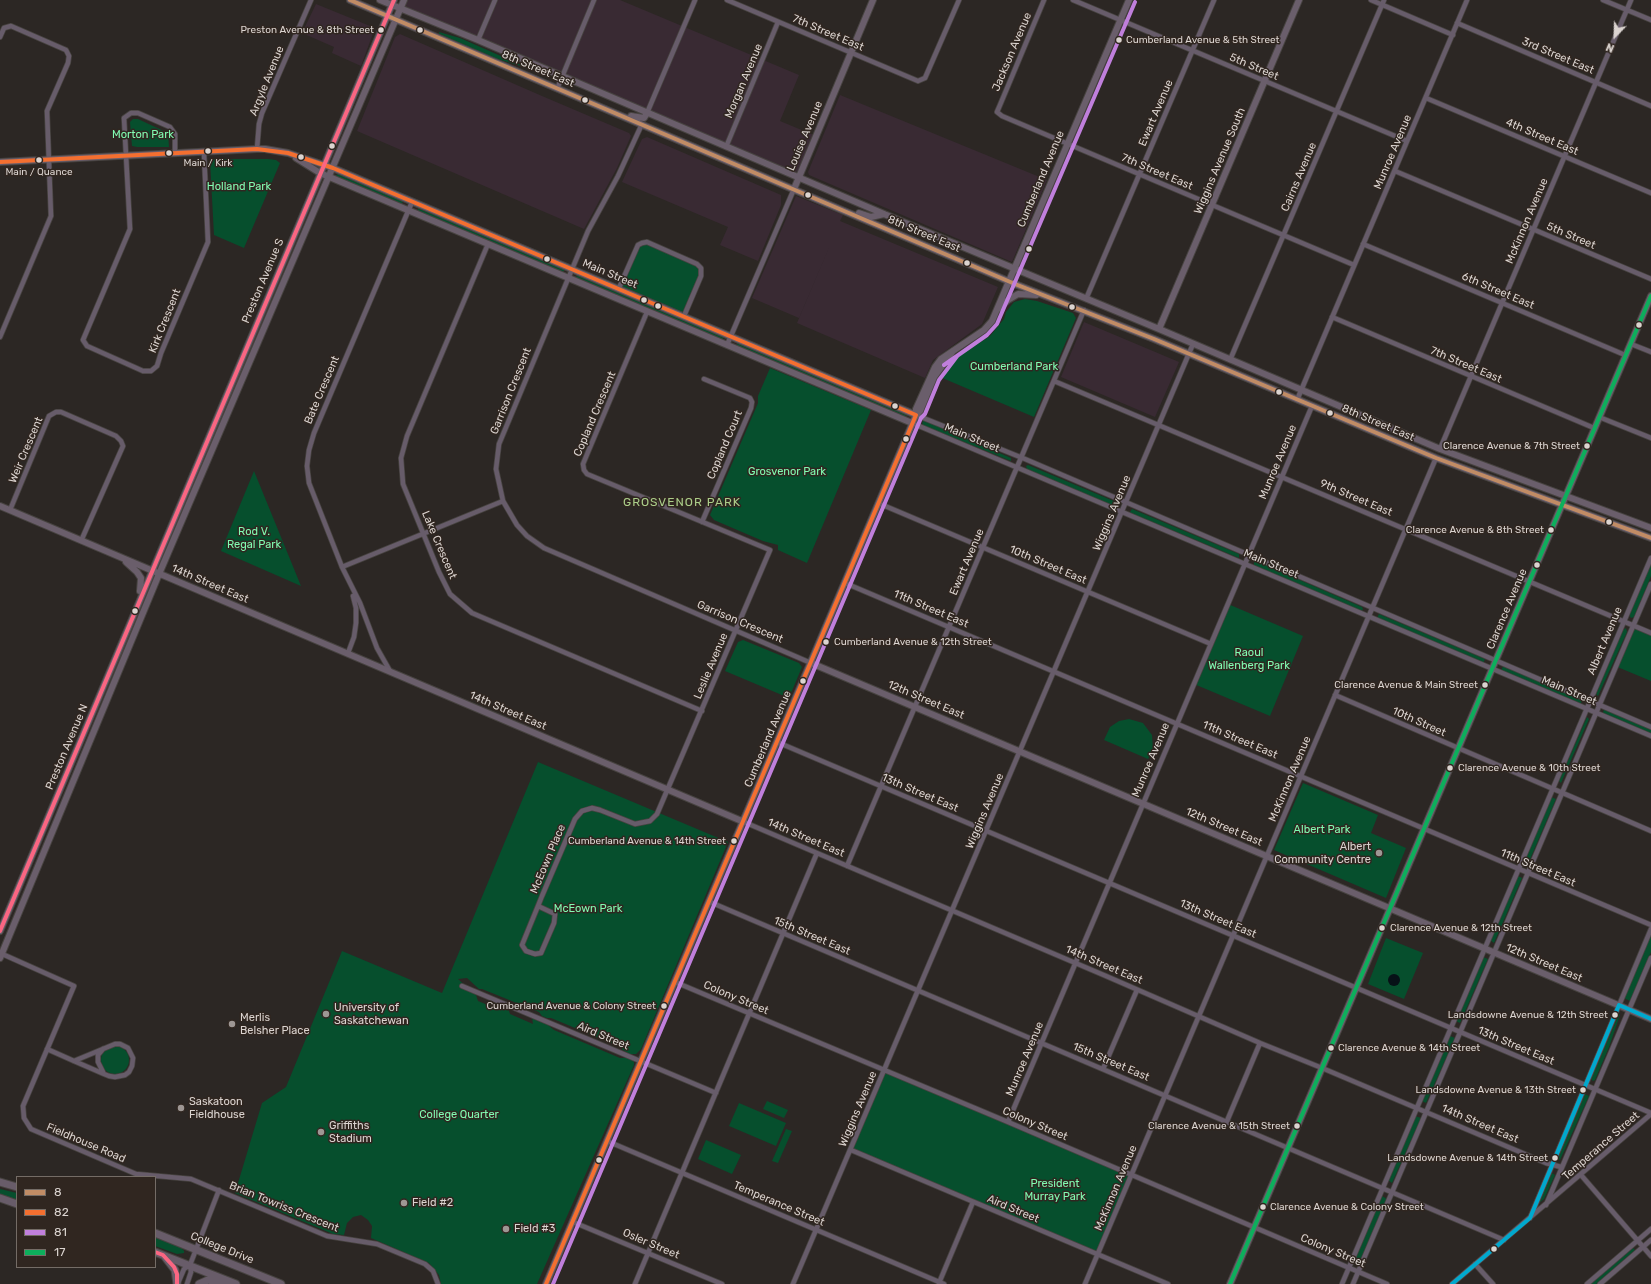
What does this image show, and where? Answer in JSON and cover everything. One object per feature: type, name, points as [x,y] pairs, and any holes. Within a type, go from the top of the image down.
[{"type":"main road","name":"8th Street East","points":[[350,0],[1009,281],[1084,310],[1436,458],[1651,538]]},
{"type":"main road","name":"8th Street East","points":[[380,0],[393,3],[401,9],[478,40],[726,147],[1440,449],[1651,528]]},
{"type":"main road","name":"Preston Avenue S","points":[[160,574],[404,0]]},
{"type":"main road","name":"Louise Avenue","points":[[794,189],[873,0]]},
{"type":"main road","name":"Cumberland Avenue","points":[[546,1284],[642,1062],[912,423],[920,411],[934,377],[953,351],[984,330],[992,321],[1066,143],[1129,0]]},
{"type":"main road","name":"Wiggins Avenue South","points":[[1159,329],[1299,0]]},
{"type":"main road","name":"Preston Avenue S","points":[[152,570],[393,3]]},
{"type":"main road","points":[[606,109],[640,118],[644,118],[647,113]]},
{"type":"main road","name":"Main Street","points":[[0,162],[204,153],[257,149],[288,153],[332,168],[619,288],[916,415]]},
{"type":"main road","name":"Main Street","points":[[288,153],[320,174],[912,423]]},
{"type":"main road","points":[[837,207],[871,217],[884,214]]},
{"type":"main road","points":[[997,310],[1008,300],[1018,294],[1029,294],[1050,298]]},
{"type":"main road","name":"Clarence Avenue","points":[[1230,1284],[1651,296]]},
{"type":"main road","name":"14th Street East","points":[[0,506],[744,822]]},
{"type":"main road","points":[[124,559],[137,572],[141,578],[142,584],[132,619]]},
{"type":"main road","name":"Preston Avenue N","points":[[0,931],[152,570]]},
{"type":"main road","name":"Preston Avenue N","points":[[1,955],[160,574]]},
{"type":"main road","name":"12th Street East","points":[[811,663],[916,706],[1266,856],[1651,1018]]},
{"type":"main road","points":[[0,1182],[16,1187]]},
{"type":"main road","points":[[0,1187],[16,1191]]},
{"type":"main road","points":[[0,1198],[16,1204]]},
{"type":"main road","name":"College Drive","points":[[156,1233],[281,1284]]},
{"type":"main road","points":[[156,1252],[236,1284]]},
{"type":"main road","points":[[163,1255],[174,1267],[178,1284]]},
{"type":"main road","points":[[199,1284],[208,1280],[224,1284]]},
{"type":"street","name":"Argyle Avenue","points":[[257,149],[259,124],[262,113],[311,0]]},
{"type":"street","points":[[478,40],[495,0]]},
{"type":"street","points":[[557,88],[594,0]]},
{"type":"street","points":[[647,113],[695,0]]},
{"type":"street","name":"7th Street East","points":[[727,0],[918,81],[922,81],[925,78],[959,0]]},
{"type":"street","name":"Jackson Avenue","points":[[998,112],[1044,0]]},
{"type":"street","name":"5th Street","points":[[1073,0],[1407,141]]},
{"type":"street","name":"Ewart Avenue","points":[[1086,299],[1214,0]]},
{"type":"street","points":[[1371,0],[1383,2],[1453,35]]},
{"type":"street","name":"Munroe Avenue","points":[[1297,400],[1468,0]]},
{"type":"street","points":[[1603,0],[1651,20]]},
{"type":"street","name":"McKinnon Avenue","points":[[1440,449],[1532,229],[1631,0]]},
{"type":"street","name":"Cairns Avenue","points":[[1230,360],[1383,2]]},
{"type":"street","name":"Morgan Avenue","points":[[726,147],[778,22]]},
{"type":"street","name":"3rd Street East","points":[[1457,23],[1651,106]]},
{"type":"street","points":[[0,37],[4,28],[11,26],[66,50],[69,56],[68,63],[63,71],[47,111],[51,216],[0,337]]},
{"type":"street","name":"4th Street East","points":[[1426,98],[1651,193]]},
{"type":"street","name":"7th Street East","points":[[998,112],[1002,116],[1354,265]]},
{"type":"street","points":[[127,156],[124,118],[131,113],[138,113],[170,127],[175,134],[175,154]]},
{"type":"street","name":"Garrison Crescent","points":[[642,124],[618,176],[588,231],[499,444],[496,469],[503,501],[517,525],[528,536],[544,548],[811,663]]},
{"type":"street","name":"Kirk Crescent","points":[[127,156],[130,229],[83,340],[87,346],[143,371],[152,372],[157,366],[161,353],[208,242],[204,153]]},
{"type":"street","name":"5th Street","points":[[1395,171],[1651,279]]},
{"type":"street","name":"Louise Avenue","points":[[727,345],[794,189]]},
{"type":"street","name":"Bate Crescent","points":[[390,671],[377,648],[360,603],[352,590],[342,567],[309,483],[307,466],[309,450],[321,416],[412,202]]},
{"type":"street","points":[[619,288],[638,245],[647,242],[697,264],[701,268],[701,276],[684,316]]},
{"type":"street","name":"Lake Crescent","points":[[488,244],[403,448],[401,470],[403,484],[439,572],[450,594],[472,613],[702,711]]},
{"type":"street","name":"6th Street East","points":[[1363,244],[1625,355]]},
{"type":"street","name":"Ewart Avenue","points":[[848,866],[1084,310]]},
{"type":"street","name":"Copland Crescent","points":[[648,312],[583,467],[587,474],[770,550]]},
{"type":"street","name":"7th Street East","points":[[1332,317],[1594,428]]},
{"type":"street","name":"Wiggins Avenue","points":[[793,1284],[885,1071],[1193,344]]},
{"type":"street","points":[[1631,344],[1651,352]]},
{"type":"street","name":"Copland Court","points":[[702,522],[751,408],[752,402],[750,398],[704,379]]},
{"type":"street","name":"9th Street East","points":[[1054,381],[1651,633]]},
{"type":"street","name":"Munroe Avenue","points":[[1008,1122],[1312,406]]},
{"type":"street","name":"Weir Crescent","points":[[10,510],[50,416],[56,412],[61,412],[116,436],[122,441],[123,446],[82,541]]},
{"type":"street","name":"Main Street","points":[[916,415],[1021,458],[1651,727]]},
{"type":"street","points":[[1599,416],[1651,438]]},
{"type":"street","name":"Main Street","points":[[912,423],[1651,736]]},
{"type":"street","name":"McKinnon Avenue","points":[[1085,1284],[1436,458]]},
{"type":"street","points":[[342,567],[503,501]]},
{"type":"street","name":"10th Street East","points":[[878,503],[1211,644]]},
{"type":"street","name":"Leslie Avenue","points":[[668,790],[770,550]]},
{"type":"street","name":"Albert Avenue","points":[[1342,1284],[1651,558]]},
{"type":"street","name":"11th Street East","points":[[845,583],[1651,925]]},
{"type":"street","name":"Albert Avenue","points":[[1353,1284],[1425,1111],[1651,584]]},
{"type":"street","name":"Bate Crescent","points":[[348,653],[354,637],[356,623],[356,608],[352,590]]},
{"type":"street","name":"10th Street","points":[[1335,695],[1651,831]]},
{"type":"street","name":"13th Street East","points":[[777,742],[1586,1085],[1651,1114]]},
{"type":"street","name":"McEown Place","points":[[538,906],[555,914],[554,923],[540,953],[534,954],[526,951],[522,945],[538,906],[575,819],[579,814],[584,810],[596,809],[631,823],[643,824],[655,817],[668,790]]},
{"type":"street","name":"14th Street East","points":[[744,822],[1260,1043],[1552,1165],[1561,1167]]},
{"type":"street","points":[[635,1284],[817,853]]},
{"type":"street","name":"15th Street East","points":[[710,902],[1504,1240]]},
{"type":"street","points":[[1530,1218],[1651,929]]},
{"type":"street","name":"Fieldhouse Road","points":[[1,955],[74,986],[23,1106],[24,1118],[31,1129],[136,1174],[146,1176]]},
{"type":"street","points":[[1546,1206],[1594,1089],[1651,958]]},
{"type":"street","name":"Colony Street","points":[[676,982],[1387,1284]]},
{"type":"street","name":"Aird Street","points":[[462,986],[716,1093]]},
{"type":"street","points":[[1103,1069],[1137,990]]},
{"type":"street","points":[[1226,1121],[1260,1043]]},
{"type":"street","points":[[47,1049],[74,1061],[104,1074],[115,1077],[125,1075],[130,1069],[133,1060],[131,1053],[126,1047],[115,1044],[104,1047],[74,1061]]},
{"type":"street","points":[[104,1047],[100,1052],[98,1059],[99,1066],[104,1074]]},
{"type":"street","name":"Temperance Street","points":[[1452,1284],[1546,1206],[1651,1114]]},
{"type":"street","name":"Temperance Street","points":[[607,1141],[941,1283]]},
{"type":"street","name":"Aird Street","points":[[851,1150],[1168,1284]]},
{"type":"street","points":[[1581,1175],[1651,1256]]},
{"type":"street","name":"Fieldhouse Road","points":[[156,1176],[187,1178],[219,1190]]},
{"type":"street","name":"Brian Towriss Crescent","points":[[190,1265],[219,1190],[326,1236],[377,1244],[425,1264],[433,1272],[438,1284]]},
{"type":"street","points":[[941,1283],[974,1202]]},
{"type":"street","name":"Osler Street","points":[[573,1222],[722,1284]]},
{"type":"street","points":[[1587,1284],[1651,1229]]},
{"type":"street","points":[[1600,1284],[1651,1240]]},
{"type":"street","points":[[1475,1264],[1493,1284]]},
{"type":"street","points":[[178,1284],[184,1269],[190,1265],[191,1272],[187,1284]]},
{"type":"shaded area","points":[[404,0],[620,0],[799,75],[780,121],[816,136],[799,178],[401,9]]},
{"type":"shaded area","points":[[316,4],[375,28],[361,66],[332,53],[334,47],[302,33]]},
{"type":"shaded area","points":[[400,34],[629,133],[631,136],[617,168],[584,229],[357,131],[395,37]]},
{"type":"shaded area","points":[[840,95],[1047,180],[1012,262],[809,175],[808,172]]},
{"type":"shaded area","points":[[647,137],[781,195],[781,205],[758,261],[720,245],[728,227],[622,182],[642,139]]},
{"type":"shaded area","points":[[796,196],[843,215],[840,221],[998,287],[982,324],[933,360],[925,378],[797,323],[836,231],[799,318],[752,298]]},
{"type":"shaded area","points":[[1084,322],[1179,362],[1155,417],[1061,377]]},
{"type":"shaded area","points":[[1392,974],[1396,974],[1400,980],[1396,986],[1392,986],[1388,982],[1388,978]]},
{"type":"green space","points":[[439,32],[460,38],[521,66],[497,59],[439,34]]},
{"type":"green space","name":"Morton Park","points":[[133,119],[138,119],[168,133],[169,147],[132,146],[130,122]]},
{"type":"green space","name":"Holland Park","points":[[214,159],[268,159],[276,160],[280,163],[244,248],[214,235],[210,161]]},
{"type":"green space","points":[[338,173],[402,200],[403,202],[401,204],[338,178],[336,176]]},
{"type":"green space","points":[[418,208],[564,268],[564,271],[562,272],[418,211]]},
{"type":"green space","points":[[647,242],[697,264],[702,272],[684,316],[619,288],[638,245]]},
{"type":"green space","points":[[577,274],[724,337],[722,340],[576,278]]},
{"type":"green space","name":"Cumberland Park","points":[[1025,299],[1037,301],[1073,313],[1076,318],[1034,417],[940,377],[953,360],[990,336],[1004,319],[1006,312],[1014,302]]},
{"type":"green space","points":[[737,343],[907,414],[906,417],[737,346]]},
{"type":"green space","name":"Grosvenor Park","points":[[770,368],[871,410],[807,563],[778,550],[778,545],[763,541],[714,520],[710,515],[758,403],[758,396]]},
{"type":"green space","points":[[923,420],[1011,458],[1011,461],[922,425]]},
{"type":"green space","points":[[1028,465],[1116,502],[1117,504],[1114,506],[1027,469],[1026,466]]},
{"type":"green space","name":"Rod V. Regal Park","points":[[254,471],[301,586],[221,551]]},
{"type":"green space","points":[[1132,509],[1239,554],[1239,558],[1131,513],[1130,512]]},
{"type":"green space","points":[[1256,561],[1362,607],[1363,609],[1362,611],[1254,566],[1254,562]]},
{"type":"green space","points":[[1651,564],[1651,576],[1634,617],[1631,618],[1629,615]]},
{"type":"green space","name":"Raoul Wallenberg Park","points":[[1228,604],[1303,636],[1270,716],[1194,684]]},
{"type":"green space","points":[[1379,614],[1485,659],[1483,664],[1377,618]]},
{"type":"green space","points":[[1633,626],[1651,633],[1651,681],[1615,666]]},
{"type":"green space","points":[[1626,628],[1627,632],[1598,696],[1596,694],[1623,630]]},
{"type":"green space","points":[[743,640],[799,663],[802,667],[789,698],[725,671],[738,642]]},
{"type":"green space","points":[[1504,665],[1582,699],[1581,704],[1501,670]]},
{"type":"green space","points":[[1604,709],[1651,729],[1651,734],[1603,713]]},
{"type":"green space","points":[[1587,717],[1589,719],[1561,783],[1559,781]]},
{"type":"green space","points":[[1129,719],[1143,723],[1152,735],[1153,750],[1148,759],[1104,740],[1110,727],[1119,721]]},
{"type":"green space","points":[[538,762],[728,842],[641,1049],[636,1054],[630,1054],[621,1047],[551,1018],[542,1016],[539,1012],[479,989],[467,978],[458,979],[476,995],[478,1001],[495,1008],[494,1002],[508,1008],[510,1014],[533,1024],[532,1018],[548,1025],[554,1030],[620,1058],[629,1058],[634,1062],[634,1065],[537,1284],[441,1284],[439,1275],[429,1263],[371,1238],[372,1226],[368,1220],[361,1215],[353,1217],[347,1223],[344,1235],[333,1234],[235,1193],[262,1103],[286,1087],[342,951],[442,993]]},
{"type":"green space","name":"Albert Park","points":[[1303,783],[1378,815],[1371,833],[1406,848],[1386,898],[1274,850]]},
{"type":"green space","points":[[1551,797],[1556,799],[1528,864],[1524,861]]},
{"type":"green space","points":[[1518,876],[1522,878],[1494,943],[1490,940]]},
{"type":"green space","points":[[1651,935],[1651,952],[1630,1001],[1624,998]]},
{"type":"green space","points":[[1386,938],[1423,953],[1404,999],[1368,984]]},
{"type":"green space","points":[[1483,957],[1488,959],[1460,1023],[1456,1021]]},
{"type":"green space","points":[[1619,1014],[1620,1015],[1609,1047],[1595,1080],[1593,1081],[1591,1079]]},
{"type":"green space","points":[[1450,1036],[1455,1038],[1426,1103],[1422,1101]]},
{"type":"green space","points":[[115,1046],[125,1050],[129,1060],[125,1070],[115,1074],[105,1070],[101,1060],[105,1050]]},
{"type":"green space","name":"President Murray Park","points":[[885,1071],[1131,1175],[1097,1255],[851,1150]]},
{"type":"green space","points":[[1585,1094],[1589,1096],[1560,1160],[1558,1157]]},
{"type":"green space","points":[[767,1101],[788,1110],[784,1118],[763,1109]]},
{"type":"green space","points":[[739,1103],[786,1123],[776,1146],[729,1126]]},
{"type":"green space","points":[[1415,1116],[1421,1118],[1392,1183],[1388,1180]]},
{"type":"green space","points":[[786,1129],[792,1131],[778,1163],[772,1161]]},
{"type":"green space","points":[[706,1140],[741,1155],[732,1174],[698,1159]]},
{"type":"green space","points":[[1552,1173],[1555,1175],[1544,1199],[1539,1203]]},
{"type":"green space","points":[[0,1189],[16,1193],[16,1201],[0,1195]]},
{"type":"green space","points":[[1382,1196],[1387,1199],[1359,1263],[1355,1260]]},
{"type":"green space","points":[[156,1237],[180,1246],[184,1253],[177,1254],[156,1246]]},
{"type":"green space","points":[[1633,1248],[1635,1250],[1596,1284],[1590,1284]]},
{"type":"transit line","name":"8","points":[[350,0],[1015,284],[1154,339],[1436,458],[1651,538]]},
{"type":"transit line","points":[[0,931],[394,0]]},
{"type":"transit line","name":"81","points":[[944,365],[987,335],[997,324],[1135,2]]},
{"type":"transit line","name":"82","points":[[0,162],[257,149],[288,153],[333,168],[916,415],[546,1284]]},
{"type":"transit line","name":"17","points":[[1230,1284],[1651,296]]},
{"type":"transit line","name":"81","points":[[553,1284],[921,418],[925,414],[939,380],[958,355]]},
{"type":"transit line","points":[[1452,1284],[1530,1218],[1619,1005],[1651,1019]]},
{"type":"transit line","points":[[156,1252],[163,1255],[174,1267],[177,1274],[177,1284]]},
{"type":"place","name":"Preston Avenue & 8th Street","points":[[381,30]]},
{"type":"place","name":"Cumberland Avenue & 5th Street","points":[[1119,40]]},
{"type":"place","name":"Main / Kirk","points":[[208,151]]},
{"type":"place","name":"Main / Quance","points":[[39,160]]},
{"type":"place","name":"Clarence Avenue & 7th Street","points":[[1587,446]]},
{"type":"place","name":"Clarence Avenue & 8th Street","points":[[1551,530]]},
{"type":"place","name":"Cumberland Avenue & 12th Street","points":[[826,642]]},
{"type":"place","name":"Clarence Avenue & Main Street","points":[[1485,685]]},
{"type":"place","name":"Clarence Avenue & 10th Street","points":[[1450,768]]},
{"type":"place","name":"Cumberland Avenue & 14th Street","points":[[734,841]]},
{"type":"place","name":"Albert Community Centre","points":[[1379,853]]},
{"type":"place","name":"Clarence Avenue & 12th Street","points":[[1382,928]]},
{"type":"place","name":"Cumberland Avenue & Colony Street","points":[[664,1006]]},
{"type":"place","name":"University of Saskatchewan","points":[[326,1014]]},
{"type":"place","name":"Landsdowne Avenue & 12th Street","points":[[1615,1015]]},
{"type":"place","name":"Merlis Belsher Place","points":[[232,1024]]},
{"type":"place","name":"Clarence Avenue & 14th Street","points":[[1331,1048]]},
{"type":"place","name":"Landsdowne Avenue & 13th Street","points":[[1583,1090]]},
{"type":"place","name":"Saskatoon Fieldhouse","points":[[181,1108]]},
{"type":"place","name":"Clarence Avenue & 15th Street","points":[[1297,1126]]},
{"type":"place","name":"Griffiths Stadium","points":[[321,1132]]},
{"type":"place","name":"Landsdowne Avenue & 14th Street","points":[[1555,1158]]},
{"type":"place","name":"Field #2","points":[[404,1203]]},
{"type":"place","name":"Clarence Avenue & Colony Street","points":[[1263,1207]]},
{"type":"place","name":"Field #3","points":[[506,1229]]},
{"type":"district","name":"GROSVENOR PARK","points":[[682,503]]},
{"type":"park label","name":"McEown Park","points":[[588,909]]},
{"type":"park label","name":"College Quarter","points":[[459,1115]]}]
